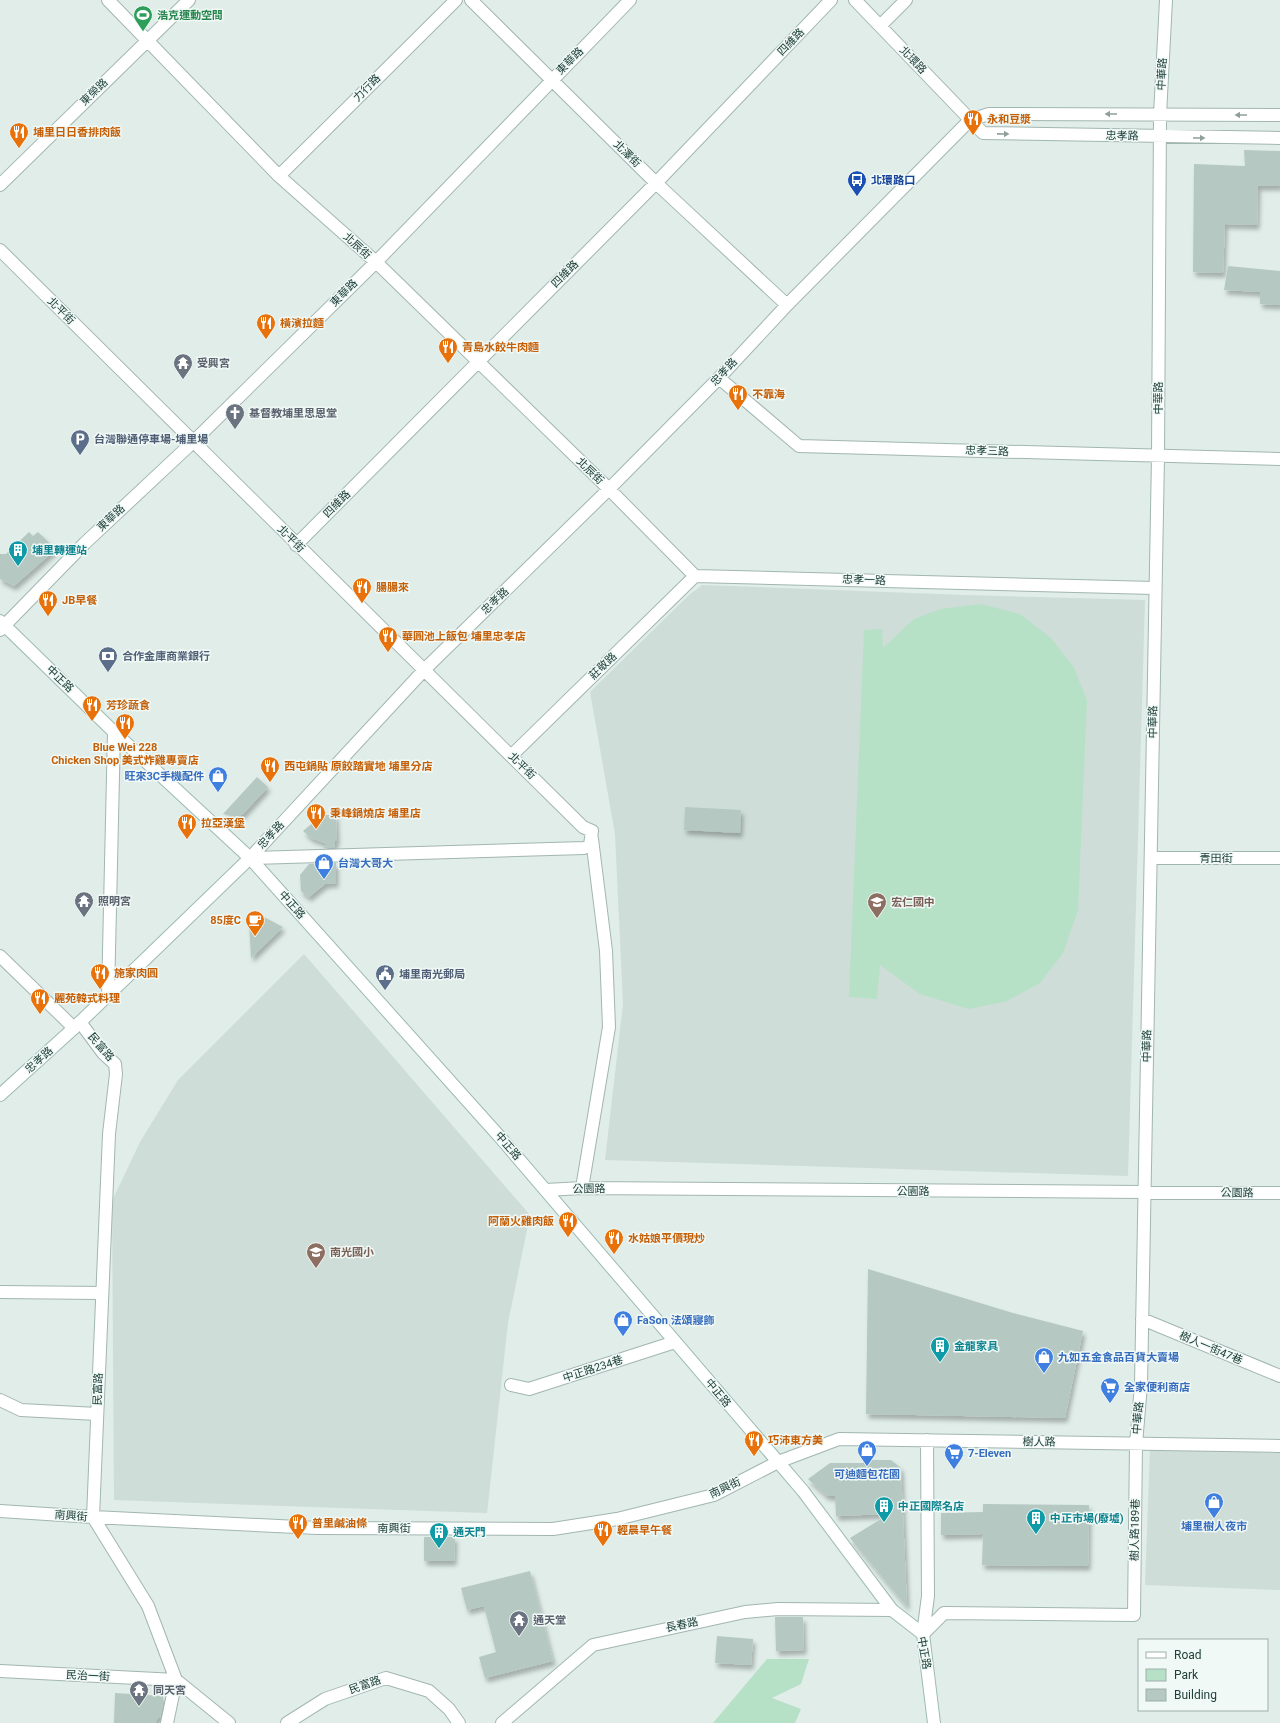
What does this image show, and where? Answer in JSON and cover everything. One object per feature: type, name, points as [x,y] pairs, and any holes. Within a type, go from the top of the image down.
[{"type":"street","name":"北辰街","points":[[108,0],[279,176],[376,262],[609,489]]},
{"type":"street","name":"東榮路","points":[[0,185],[189,0]]},
{"type":"street","name":"力行路","points":[[279,176],[456,0]]},
{"type":"street","name":"北澤街","points":[[471,0],[656,182],[787,305]]},
{"type":"street","name":"東華路","points":[[1,625],[85,543],[193,442],[376,262],[630,0]]},
{"type":"street","name":"四維路","points":[[296,544],[656,182],[831,0]]},
{"type":"street","name":"北環路","points":[[855,0],[970,120]]},
{"type":"street","points":[[880,26],[906,0]]},
{"type":"street","name":"中華路","points":[[1136,1444],[1141,1385],[1152,858],[1154,588],[1158,456],[1160,115],[1166,0]]},
{"type":"street","name":"忠孝路","points":[[0,1095],[77,1025],[250,858],[425,669],[609,489],[719,378],[787,305],[970,120],[989,114],[1280,116]]},
{"type":"street","name":"忠孝路","points":[[970,120],[983,133],[1280,138]]},
{"type":"street","name":"北平街","points":[[0,250],[583,827],[592,831],[592,839]]},
{"type":"street","name":"忠孝三路","points":[[719,378],[799,446],[1280,459]]},
{"type":"street","points":[[609,489],[695,576]]},
{"type":"street","name":"忠孝一路","points":[[695,576],[1154,588]]},
{"type":"street","name":"莊敬路","points":[[511,756],[695,576]]},
{"type":"street","name":"中正路","points":[[1,625],[250,858],[546,1190],[803,1491],[892,1610],[923,1634],[934,1723]]},
{"type":"street","points":[[108,995],[114,732]]},
{"type":"street","points":[[250,858],[584,848],[590,845],[592,839]]},
{"type":"street","points":[[582,1188],[609,1026],[606,951],[592,839]]},
{"type":"street","name":"青田街","points":[[1152,858],[1280,858]]},
{"type":"street","name":"民富路","points":[[0,956],[77,1025],[115,1064],[116,1074],[109,1134],[101,1293],[93,1517]]},
{"type":"street","name":"公園路","points":[[546,1190],[582,1188],[1280,1193]]},
{"type":"street","points":[[0,1292],[101,1293]]},
{"type":"street","name":"樹人一街47巷","points":[[1142,1319],[1280,1376]]},
{"type":"street","name":"中正路234巷","points":[[511,1386],[529,1390],[675,1342]]},
{"type":"street","points":[[0,1400],[21,1410],[97,1414]]},
{"type":"street","name":"樹人路","points":[[778,1462],[839,1439],[1280,1446]]},
{"type":"street","points":[[923,1634],[928,1596],[927,1440]]},
{"type":"street","name":"樹人路189巷","points":[[923,1634],[944,1613],[1134,1615],[1136,1444]]},
{"type":"street","name":"南興街","points":[[0,1510],[93,1517],[318,1528],[553,1529],[617,1519],[714,1495],[778,1462]]},
{"type":"street","points":[[93,1517],[148,1606],[176,1680],[229,1723]]},
{"type":"street","name":"長春路","points":[[502,1723],[593,1645],[746,1612],[778,1609],[892,1610]]},
{"type":"street","name":"民治一街","points":[[0,1672],[176,1680]]},
{"type":"street","name":"民富路","points":[[287,1723],[325,1699],[386,1678],[429,1691],[449,1710],[458,1723]]},
{"type":"street","points":[[167,1723],[176,1680]]},
{"type":"shaded area","name":"宏仁國中","points":[[702,585],[1145,600],[1128,1176],[605,1160],[623,1004],[615,834],[590,692],[689,595]]},
{"type":"shaded area","name":"南光國小","points":[[304,954],[530,1215],[508,1323],[487,1513],[114,1500],[112,1201],[140,1142],[178,1080]]},
{"type":"shaded area","name":"埔里樹人夜市","points":[[1150,1448],[1280,1453],[1280,1590],[1145,1585]]},
{"type":"green space","points":[[981,604],[1020,614],[1051,638],[1073,666],[1087,700],[1078,910],[1063,953],[1040,983],[1007,1001],[969,1009],[920,994],[880,965],[877,999],[849,997],[864,630],[882,629],[883,648],[914,619],[941,609]]},
{"type":"green space","points":[[767,1659],[809,1659],[801,1684],[772,1698],[801,1709],[795,1723],[713,1723]]},
{"type":"building","points":[[1244,150],[1280,151],[1280,186],[1258,186],[1257,225],[1225,224],[1223,273],[1193,272],[1194,164],[1245,166]]},
{"type":"building","points":[[1228,266],[1280,271],[1280,305],[1260,304],[1260,292],[1224,290]]},
{"type":"building","name":"埔里轉運站","points":[[29,532],[33,536],[38,532],[56,549],[14,586],[0,579],[0,554],[6,554]]},
{"type":"building","points":[[257,777],[268,787],[243,814],[237,817],[223,814]]},
{"type":"building","points":[[685,807],[741,810],[740,833],[684,830]]},
{"type":"building","points":[[322,815],[336,815],[337,841],[335,841],[335,848],[323,848],[327,844],[311,838],[303,831]]},
{"type":"building","points":[[336,863],[336,883],[325,884],[309,897],[301,891],[300,875],[309,864]]},
{"type":"building","points":[[264,917],[283,927],[251,958],[249,922]]},
{"type":"building","name":"金龍家具","points":[[868,1269],[1013,1313],[1083,1331],[1065,1418],[866,1414]]},
{"type":"building","name":"中正國際名店","points":[[863,1460],[891,1460],[901,1468],[907,1607],[850,1538],[889,1514],[836,1516],[835,1496],[827,1496],[808,1479],[830,1463],[863,1463]]},
{"type":"building","name":"中正市場(廢墟)","points":[[983,1504],[1089,1505],[1088,1566],[982,1565],[983,1534],[941,1535],[941,1513],[983,1512]]},
{"type":"building","name":"通天門","points":[[424,1537],[455,1537],[454,1561],[424,1561]]},
{"type":"building","name":"通天堂","points":[[530,1571],[553,1661],[485,1678],[479,1657],[496,1652],[484,1606],[467,1610],[461,1588]]},
{"type":"building","points":[[775,1617],[803,1617],[804,1650],[776,1651]]},
{"type":"building","points":[[717,1636],[753,1639],[751,1665],[715,1663]]},
{"type":"building","name":"同天宮","points":[[115,1693],[163,1696],[160,1718],[158,1718],[155,1723],[114,1723]]},
{"type":"place","name":"浩克運動空間","points":[[143,32]]},
{"type":"place","name":"永和豆漿","points":[[973,136]]},
{"type":"place","name":"埔里日日香排肉飯","points":[[19,149]]},
{"type":"place","name":"北環路口","points":[[857,197]]},
{"type":"place","name":"橫濱拉麵","points":[[266,340]]},
{"type":"place","name":"青島水餃牛肉麵","points":[[448,364]]},
{"type":"place","name":"受興宮","points":[[183,380]]},
{"type":"place","name":"不靠海","points":[[738,411]]},
{"type":"place","name":"基督教埔里思恩堂","points":[[235,430]]},
{"type":"place","name":"台灣聯通停車場-埔里場","points":[[80,456]]},
{"type":"place","name":"埔里轉運站","points":[[18,567]]},
{"type":"place","name":"腸腸來","points":[[362,604]]},
{"type":"place","name":"JB早餐","points":[[48,617]]},
{"type":"place","name":"華圓池上飯包 埔里忠孝店","points":[[388,653]]},
{"type":"place","name":"合作金庫商業銀行","points":[[108,673]]},
{"type":"place","name":"芳珍蔬食","points":[[92,722]]},
{"type":"place","name":"Blue Wei 228 Chicken Shop 美式炸雞專賣店","points":[[125,740]]},
{"type":"place","name":"西屯鍋貼 原餃踏實地 埔里分店","points":[[270,783]]},
{"type":"place","name":"旺來3C手機配件","points":[[218,793]]},
{"type":"place","name":"秉峰鍋燒店 埔里店","points":[[316,830]]},
{"type":"place","name":"拉亞漢堡","points":[[187,840]]},
{"type":"place","name":"台灣大哥大","points":[[324,880]]},
{"type":"place","name":"照明宮","points":[[84,918]]},
{"type":"place","name":"宏仁國中","points":[[877,919]]},
{"type":"place","name":"85度C","points":[[255,937]]},
{"type":"place","name":"施家肉圓","points":[[100,990]]},
{"type":"place","name":"埔里南光郵局","points":[[385,991]]},
{"type":"place","name":"麗苑韓式料理","points":[[40,1015]]},
{"type":"place","name":"阿蘭火雞肉飯","points":[[568,1238]]},
{"type":"place","name":"水姑娘平價現炒","points":[[614,1255]]},
{"type":"place","name":"南光國小","points":[[316,1269]]},
{"type":"place","name":"FaSon 法頌寢飾","points":[[623,1337]]},
{"type":"place","name":"金龍家具","points":[[940,1363]]},
{"type":"place","name":"九如五金食品百貨大賣場","points":[[1044,1374]]},
{"type":"place","name":"全家便利商店","points":[[1110,1404]]},
{"type":"place","name":"巧沛東方美","points":[[754,1457]]},
{"type":"place","name":"可迪麵包花園","points":[[867,1467]]},
{"type":"place","name":"7-Eleven","points":[[954,1470]]},
{"type":"place","name":"埔里樹人夜市","points":[[1214,1519]]},
{"type":"place","name":"中正國際名店","points":[[884,1523]]},
{"type":"place","name":"中正市場(廢墟)","points":[[1036,1535]]},
{"type":"place","name":"普里鹹油條","points":[[298,1540]]},
{"type":"place","name":"輕晨早午餐","points":[[603,1547]]},
{"type":"place","name":"通天門","points":[[439,1549]]},
{"type":"place","name":"通天堂","points":[[519,1637]]},
{"type":"place","name":"同天宮","points":[[139,1707]]}]
